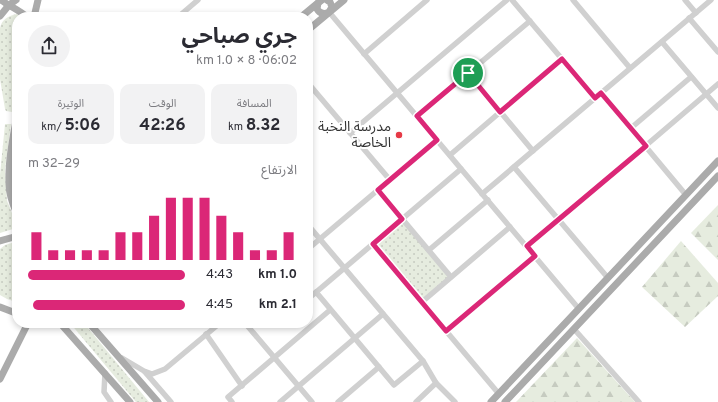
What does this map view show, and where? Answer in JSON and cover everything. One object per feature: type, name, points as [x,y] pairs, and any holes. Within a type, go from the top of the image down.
[{"type":"main road","points":[[1,0],[21,12]]},
{"type":"main road","points":[[0,16],[9,5],[16,0]]},
{"type":"main road","points":[[35,12],[38,0]]},
{"type":"main road","points":[[322,0],[330,2],[331,10],[329,12]]},
{"type":"main road","points":[[322,0],[317,6],[319,12],[324,14],[329,12]]},
{"type":"main road","points":[[307,12],[322,0]]},
{"type":"main road","points":[[313,26],[344,0]]},
{"type":"main road","points":[[12,149],[9,185],[12,199]]},
{"type":"main road","points":[[491,402],[718,161]]},
{"type":"main road","points":[[505,402],[718,176]]},
{"type":"main road","points":[[0,241],[12,237]]},
{"type":"main road","points":[[0,307],[12,312]]},
{"type":"main road","points":[[0,379],[2,370],[25,328]]},
{"type":"main road","points":[[65,328],[106,373],[130,402]]},
{"type":"main road","points":[[93,328],[158,402]]},
{"type":"street","points":[[184,12],[198,0]]},
{"type":"street","points":[[364,54],[427,0]]},
{"type":"street","points":[[350,133],[507,0]]},
{"type":"street","points":[[512,0],[595,98]]},
{"type":"street","points":[[573,0],[630,68]]},
{"type":"street","points":[[685,0],[696,13]]},
{"type":"street","points":[[482,194],[711,0]]},
{"type":"street","points":[[329,12],[579,308]]},
{"type":"street","points":[[689,18],[718,52]]},
{"type":"street","points":[[417,116],[530,20]]},
{"type":"street","points":[[662,42],[718,108]]},
{"type":"street","points":[[450,155],[562,59]]},
{"type":"street","points":[[468,73],[533,151]]},
{"type":"street","points":[[631,128],[691,77]]},
{"type":"street","points":[[527,246],[718,84]]},
{"type":"street","points":[[313,89],[390,180]]},
{"type":"street","points":[[601,93],[686,194]]},
{"type":"street","points":[[313,245],[437,140]]},
{"type":"street","points":[[514,167],[608,278]]},
{"type":"street","points":[[313,295],[461,169]]},
{"type":"street","points":[[378,190],[451,277]]},
{"type":"street","points":[[429,250],[488,200]]},
{"type":"street","points":[[422,302],[510,227]]},
{"type":"street","points":[[313,231],[423,361],[436,383],[455,402]]},
{"type":"street","points":[[373,244],[499,394]]},
{"type":"street","points":[[446,331],[535,256]]},
{"type":"street","points":[[316,292],[394,385],[423,361]]},
{"type":"street","points":[[313,324],[330,310]]},
{"type":"street","points":[[280,402],[383,314]]},
{"type":"street","points":[[117,356],[152,374],[166,369],[214,328]]},
{"type":"street","points":[[249,328],[312,402]]},
{"type":"street","points":[[232,402],[228,397],[309,328]]},
{"type":"street","points":[[574,329],[639,402]]},
{"type":"street","points":[[206,334],[242,386]]},
{"type":"street","points":[[338,402],[379,367]]},
{"type":"street","points":[[144,371],[171,402]]},
{"type":"street","points":[[106,373],[104,392],[111,402]]},
{"type":"street","points":[[416,402],[436,383]]},
{"type":"street","points":[[629,402],[634,397]]},
{"type":"green space","points":[[11,16],[12,112],[6,111],[5,109],[0,79],[0,28],[2,22]]},
{"type":"green space","points":[[5,124],[11,124],[5,169],[7,201],[12,213],[12,229],[0,233],[0,175]]},
{"type":"green space","points":[[718,205],[718,260],[691,233]]},
{"type":"green space","points":[[402,219],[451,277],[422,302],[373,244]]},
{"type":"green space","points":[[681,241],[718,283],[718,296],[685,327],[642,287]]},
{"type":"green space","points":[[12,243],[12,300],[0,295],[0,249],[5,245]]},
{"type":"green space","points":[[74,328],[88,328],[149,402],[136,402]]},
{"type":"green space","points":[[577,338],[635,402],[516,402]]},
{"type":"place","name":"مدرسة النخبة الخاصة","points":[[399,135]]},
{"type":"route","points":[[562,59],[595,98],[601,93],[646,146],[527,246],[535,256],[446,331],[373,244],[402,219],[378,190],[437,140],[417,116],[468,73],[500,112],[562,59]]}]
